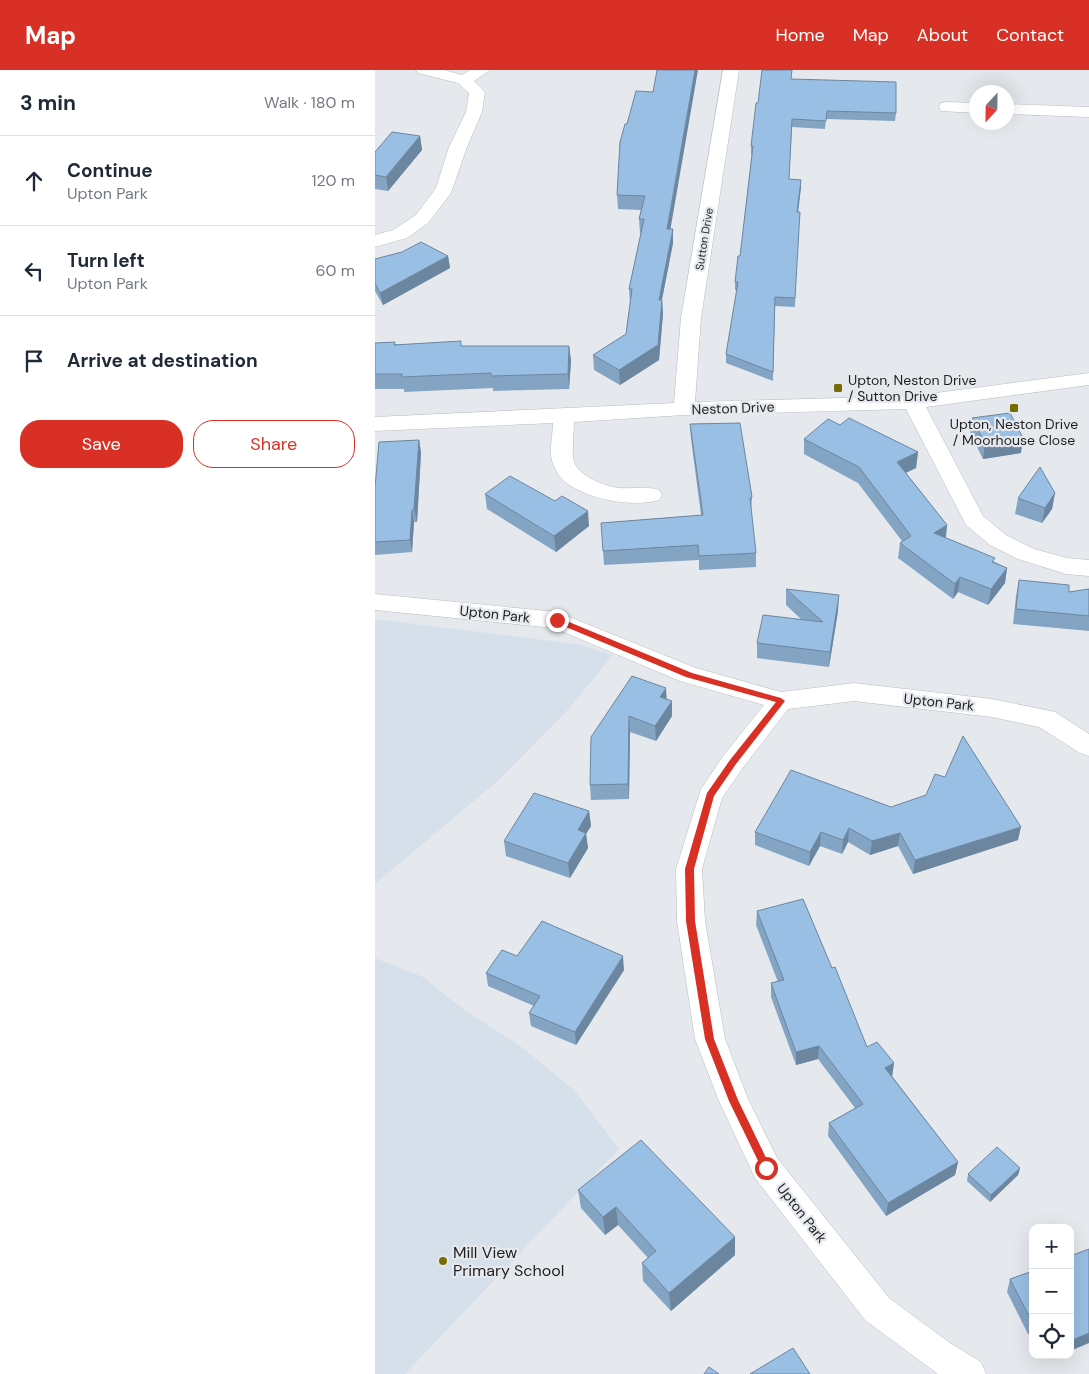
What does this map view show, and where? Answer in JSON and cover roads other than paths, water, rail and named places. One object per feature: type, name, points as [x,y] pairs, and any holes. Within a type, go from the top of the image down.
[{"type":"street","points":[[375,241],[400,234],[422,220],[445,188],[458,147],[477,102],[477,92],[464,80],[424,70]]},
{"type":"street","points":[[464,80],[482,70]]},
{"type":"street","name":"Sutton Drive","points":[[684,409],[691,318],[731,70]]},
{"type":"street","points":[[947,107],[969,108]]},
{"type":"street","points":[[1014,110],[1089,112]]},
{"type":"street","name":"Neston Drive","points":[[375,424],[684,409],[913,402],[1089,379]]},
{"type":"street","points":[[913,402],[974,520],[998,540],[1026,554],[1066,566],[1089,568]]},
{"type":"street","points":[[564,416],[563,459],[568,474],[587,485],[617,495],[652,494]]},
{"type":"street","name":"Upton Park","points":[[375,602],[557,620],[689,675],[781,701],[854,692],[992,708],[1046,719],[1089,746]]},
{"type":"street","name":"Upton Park","points":[[781,701],[733,762],[710,796],[689,869],[691,921],[709,1039],[734,1101],[766,1168],[877,1308],[938,1356],[969,1374]]},
{"type":"place","name":"Upton, Neston Drive / Sutton Drive","points":[[838,388]]},
{"type":"place","name":"Upton, Neston Drive / Moorhouse Close","points":[[1014,408]]},
{"type":"place","name":"Mill View Primary School","points":[[443,1261]]}]
